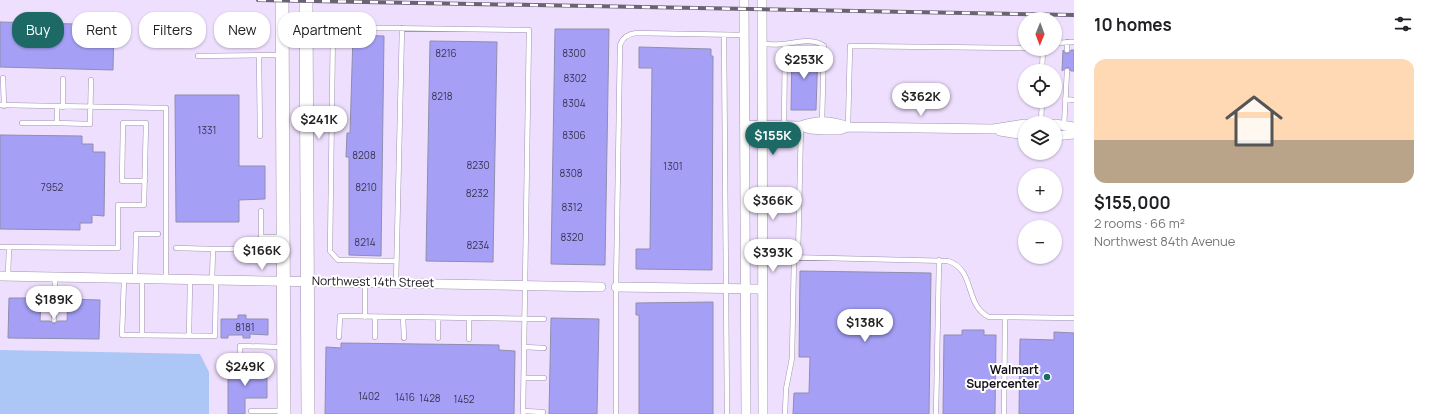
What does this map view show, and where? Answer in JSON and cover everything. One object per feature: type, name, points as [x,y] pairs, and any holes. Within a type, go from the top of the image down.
[{"type":"street","points":[[282,0],[284,412]]},
{"type":"street","points":[[306,0],[306,12]]},
{"type":"street","points":[[744,0],[746,410],[763,410],[762,0]]},
{"type":"street","points":[[306,48],[308,414]]},
{"type":"street","points":[[801,126],[810,122],[822,122],[838,123],[848,127]]},
{"type":"street","points":[[744,125],[801,126],[810,129],[825,130],[839,130],[848,127],[993,129],[1018,125]]},
{"type":"street","points":[[1062,125],[1074,127]]},
{"type":"street","points":[[993,129],[1018,134]]},
{"type":"street","points":[[1062,135],[1074,134]]},
{"type":"street","name":"Northwest 14th Street","points":[[4,276],[601,287]]},
{"type":"street","points":[[616,287],[763,289]]},
{"type":"lane","points":[[376,28],[529,30],[523,412],[543,412]]},
{"type":"lane","points":[[396,283],[402,28]]},
{"type":"lane","points":[[616,414],[619,49],[621,42],[627,35],[636,33],[745,35]]},
{"type":"lane","points":[[724,35],[727,414]]},
{"type":"lane","points":[[762,44],[785,44],[795,41],[820,43],[824,46],[822,122]]},
{"type":"lane","points":[[1062,42],[1074,42]]},
{"type":"lane","points":[[1067,42],[1067,50]]},
{"type":"lane","points":[[784,126],[785,44]]},
{"type":"lane","points":[[848,127],[850,46],[1018,48]]},
{"type":"lane","points":[[333,48],[330,250],[338,260],[396,261]]},
{"type":"lane","points":[[198,56],[282,54]]},
{"type":"lane","points":[[260,55],[260,136]]},
{"type":"lane","points":[[1062,116],[1065,99],[1066,71]]},
{"type":"lane","points":[[3,78],[2,106],[166,108],[166,280]]},
{"type":"lane","points":[[62,79],[63,107]]},
{"type":"lane","points":[[22,123],[90,124],[90,80]]},
{"type":"lane","points":[[1065,99],[1074,100]]},
{"type":"lane","points":[[57,106],[57,124]]},
{"type":"lane","points":[[0,246],[118,248],[118,205],[144,205],[146,123],[123,123],[122,181],[144,181]]},
{"type":"lane","points":[[785,414],[786,393],[792,358],[801,126]]},
{"type":"lane","points":[[176,248],[251,249],[261,237],[261,211]]},
{"type":"lane","points":[[142,335],[136,234],[158,234]]},
{"type":"lane","points":[[261,237],[283,236]]},
{"type":"lane","points":[[4,276],[8,247]]},
{"type":"lane","points":[[124,279],[122,335],[215,336],[213,249]]},
{"type":"lane","points":[[745,256],[939,260],[954,262],[962,269],[976,306],[982,314],[989,317],[1074,318]]},
{"type":"lane","points":[[936,414],[939,260]]},
{"type":"lane","points":[[54,320],[56,277]]},
{"type":"lane","points":[[189,336],[190,280]]},
{"type":"lane","points":[[365,282],[365,317]]},
{"type":"lane","points":[[339,337],[340,316],[544,319]]},
{"type":"lane","points":[[375,317],[375,337]]},
{"type":"lane","points":[[403,317],[404,338]]},
{"type":"lane","points":[[1004,414],[1006,317]]},
{"type":"lane","points":[[438,318],[438,338]]},
{"type":"lane","points":[[469,318],[469,339]]},
{"type":"lane","points":[[240,362],[240,346],[283,347]]},
{"type":"lane","points":[[524,347],[544,348]]},
{"type":"lane","points":[[524,378],[544,378]]},
{"type":"lane","points":[[251,411],[284,412]]},
{"type":"water","points":[[0,350],[200,354],[209,372],[209,414],[0,414]]},
{"type":"building","points":[[0,22],[12,22],[12,48],[64,48],[64,24],[72,24],[72,48],[113,48],[113,70],[0,67]]},
{"type":"building","points":[[555,29],[609,29],[605,265],[551,264]]},
{"type":"building","points":[[376,36],[384,36],[381,256],[349,255],[349,157],[346,157],[347,133],[350,133],[353,48],[376,48]]},
{"type":"building","points":[[430,41],[497,42],[493,262],[426,261]]},
{"type":"building","points":[[639,47],[711,49],[711,56],[713,56],[712,270],[636,269],[636,249],[650,249],[652,68],[639,68]]},
{"type":"building","points":[[792,49],[818,50],[816,110],[791,110]]},
{"type":"building","points":[[1063,50],[1067,54],[1071,50],[1074,50],[1074,71],[1071,71],[1067,67],[1062,71]]},
{"type":"building","points":[[175,95],[239,95],[239,166],[265,166],[265,199],[239,200],[239,222],[176,222]]},
{"type":"building","points":[[0,135],[82,136],[82,144],[93,144],[93,152],[105,152],[104,216],[92,215],[92,223],[80,223],[80,230],[0,229]]},
{"type":"building","points":[[800,271],[931,273],[929,414],[793,414],[794,393],[809,393],[810,357],[799,357]]},
{"type":"building","points":[[9,298],[41,298],[40,321],[50,321],[54,324],[58,321],[67,321],[68,299],[100,300],[99,339],[8,338]]},
{"type":"building","points":[[713,302],[713,414],[639,414],[639,315],[636,315],[636,303]]},
{"type":"building","points":[[238,315],[246,315],[246,319],[268,319],[268,335],[250,334],[250,338],[243,338],[243,335],[228,335],[228,338],[221,338],[221,319],[238,319]]},
{"type":"building","points":[[551,318],[599,319],[597,414],[549,414]]},
{"type":"building","points":[[962,330],[984,330],[984,335],[996,335],[995,414],[943,414],[944,335],[962,335]]},
{"type":"building","name":"Walmart Supercenter","points":[[1054,332],[1074,333],[1074,414],[1019,414],[1020,339],[1054,340]]},
{"type":"building","points":[[341,343],[499,345],[499,350],[515,351],[514,414],[325,414],[326,347],[341,348]]},
{"type":"building","points":[[228,367],[267,367],[267,398],[245,398],[245,414],[228,414]]},
{"type":"railway","points":[[258,0],[1074,15]]},
{"type":"place","name":"Walmart Supercenter","points":[[1047,377]]}]
